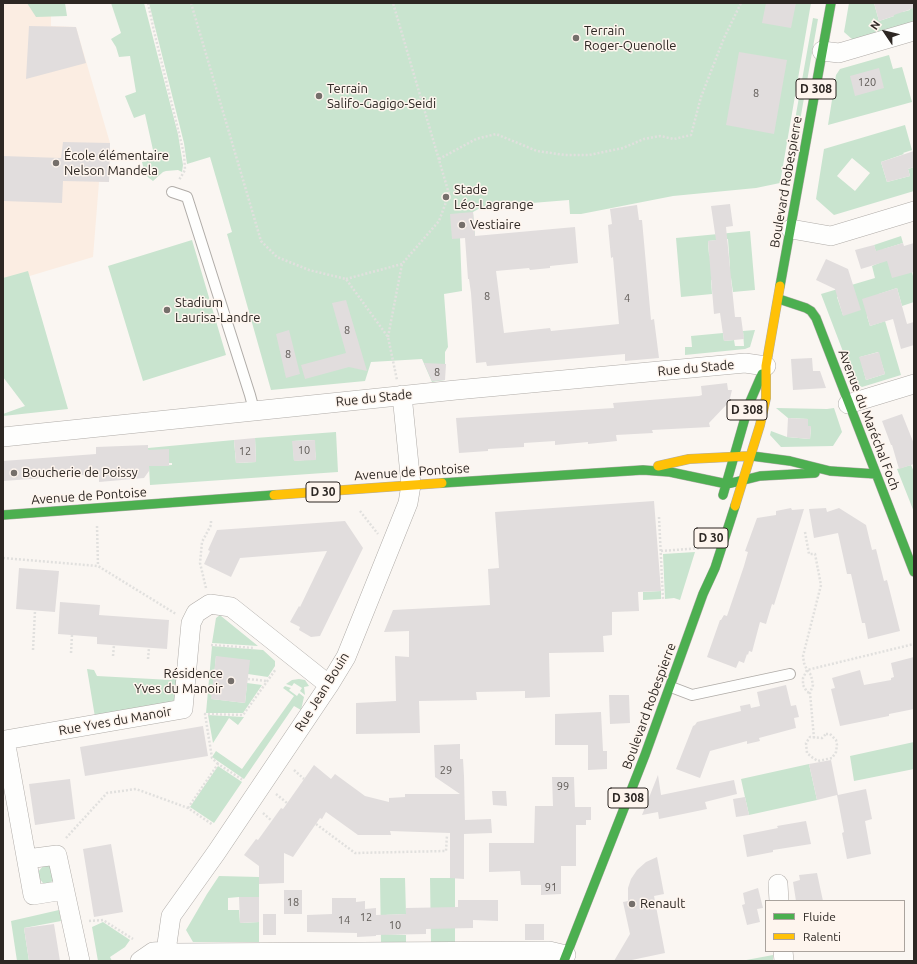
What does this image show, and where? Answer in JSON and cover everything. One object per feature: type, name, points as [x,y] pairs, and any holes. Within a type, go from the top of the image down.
[{"type":"main road","name":"Boulevard Robespierre","points":[[565,958],[671,687],[704,594],[716,568],[752,456],[766,398],[766,366],[831,3]]},
{"type":"main road","name":"Avenue du Maréchal Foch","points":[[778,299],[806,308],[811,311],[816,318],[876,474],[909,547],[914,572]]},
{"type":"main road","name":"Boulevard Robespierre","points":[[720,506],[749,404],[766,366]]},
{"type":"main road","points":[[643,470],[689,459],[752,456],[778,458],[830,471]]},
{"type":"main road","name":"Avenue de Pontoise","points":[[3,515],[411,485],[643,470],[670,472],[727,484]]},
{"type":"main road","points":[[727,484],[760,476],[830,471],[876,474]]},
{"type":"main road","name":"Boulevard Robespierre","points":[[704,573],[704,594]]},
{"type":"street","points":[[822,51],[839,53],[914,31]]},
{"type":"street","points":[[791,229],[831,236],[914,211]]},
{"type":"street","name":"Rue du Stade","points":[[3,437],[254,410],[400,389],[745,364],[766,366]]},
{"type":"street","points":[[848,404],[914,384]]},
{"type":"street","name":"Rue Jean Bouin","points":[[164,956],[171,916],[329,686],[346,657],[408,503],[411,485],[400,389]]},
{"type":"street","points":[[210,604],[231,607],[329,686]]},
{"type":"street","name":"Rue Yves du Manoir","points":[[64,890],[33,895],[5,740],[183,709],[191,623],[196,613],[210,604]]},
{"type":"street","points":[[27,859],[57,855],[80,961]]},
{"type":"street","points":[[140,961],[153,952],[164,956],[173,953],[549,951],[565,958]]},
{"type":"lane","points":[[172,192],[187,197],[254,410]]},
{"type":"lane","points":[[671,687],[692,695],[790,674]]},
{"type":"path","points":[[148,3],[184,154],[185,170],[172,192]]},
{"type":"path","points":[[190,3],[261,241],[277,257],[309,270],[346,279],[402,264]]},
{"type":"path","points":[[388,337],[402,264],[439,221],[449,194],[393,3]]},
{"type":"path","points":[[438,159],[476,139],[496,134],[537,151],[565,155],[589,155],[623,148],[644,139],[660,136],[674,139],[691,135],[701,97],[724,38],[741,3]]},
{"type":"path","points":[[346,279],[388,337],[400,389]]},
{"type":"path","points":[[97,509],[98,566]]},
{"type":"path","points":[[360,511],[380,537]]},
{"type":"path","points":[[658,517],[663,599]]},
{"type":"path","points":[[210,604],[200,563],[202,542],[211,525],[211,520]]},
{"type":"path","points":[[805,532],[809,554],[814,554],[821,584],[803,656],[813,685],[810,693],[814,738]]},
{"type":"path","points":[[661,552],[701,548]]},
{"type":"path","points":[[3,558],[98,566],[182,618]]},
{"type":"path","points":[[33,650],[35,611]]},
{"type":"path","points":[[71,653],[72,635]]},
{"type":"path","points":[[810,693],[807,692],[803,685],[803,678],[807,670],[914,644]]},
{"type":"path","points":[[113,656],[114,645]]},
{"type":"path","points":[[211,645],[255,648]]},
{"type":"path","points":[[148,659],[149,648]]},
{"type":"path","points":[[243,780],[218,764],[212,758],[205,714],[243,715],[276,669]]},
{"type":"path","points":[[248,679],[267,681]]},
{"type":"path","points":[[826,734],[830,734],[836,740],[836,752],[832,758],[818,761],[807,753],[806,743],[810,737],[814,738],[822,738],[826,734]]},
{"type":"path","points":[[188,808],[218,764]]},
{"type":"path","points":[[294,770],[304,779]]},
{"type":"path","points":[[66,838],[107,794],[136,789],[188,808],[213,825]]},
{"type":"path","points":[[273,791],[287,803]]},
{"type":"path","points":[[263,813],[272,821]]},
{"type":"path","points":[[316,824],[355,853],[446,851],[447,835]]},
{"type":"path","points":[[88,921],[104,920],[133,939]]},
{"type":"shaded area","name":"École élémentaire Nelson Mandela","points":[[3,3],[51,3],[51,26],[76,27],[110,143],[109,182],[99,182],[93,257],[3,284]]},
{"type":"green space","points":[[27,3],[65,3],[67,16],[36,17]]},
{"type":"green space","points":[[111,3],[144,3],[178,134],[183,165],[182,172],[178,170],[166,171],[153,181],[145,174],[142,162],[155,159],[145,114],[134,118],[125,96],[136,92],[130,56],[119,57],[116,47],[111,39],[121,33]]},
{"type":"green space","name":"Stade Léo-Lagrange","points":[[149,3],[811,3],[780,183],[756,188],[673,196],[581,214],[570,214],[569,200],[482,207],[473,212],[475,236],[460,238],[462,291],[444,294],[448,347],[445,352],[445,380],[432,382],[422,359],[371,362],[365,381],[271,390],[227,234],[232,232],[210,157],[187,164],[184,143]]},
{"type":"green space","points":[[849,3],[874,3],[879,21],[894,16],[890,3],[902,12],[910,10],[908,3],[914,3],[914,22],[853,40],[844,32]]},
{"type":"green space","points":[[813,18],[818,19],[789,183],[784,182]]},
{"type":"green space","points":[[889,55],[893,69],[902,67],[912,102],[828,125],[836,75],[840,69]]},
{"type":"green space","points":[[905,125],[912,150],[881,162],[887,182],[910,176],[908,169],[914,167],[914,191],[834,215],[816,199],[824,149]],"holes":[[[852,158],[870,173],[855,191],[837,176]]]},
{"type":"green space","points":[[750,231],[755,290],[733,292],[731,278],[711,280],[712,294],[681,297],[676,238]],"holes":[[[728,239],[730,268],[709,255],[708,241]]]},
{"type":"green space","points":[[901,236],[903,243],[884,249],[912,272],[914,280],[914,302],[902,306],[897,288],[879,294],[867,316],[870,326],[885,321],[901,375],[862,387],[855,383],[821,294],[875,278],[872,266],[879,263],[874,245]],"holes":[[[855,291],[843,315],[837,297]],[[878,352],[885,374],[866,380],[860,357]]]},
{"type":"green space","name":"Stadium Laurisa-Landre","points":[[192,240],[226,355],[143,381],[108,266]]},
{"type":"green space","points":[[28,271],[68,409],[3,416],[3,414],[25,406],[3,377],[3,278]]},
{"type":"green space","points":[[755,330],[750,347],[745,349],[685,355],[685,347],[692,347],[691,336],[723,333],[724,341],[734,340],[735,346],[744,346],[743,331]]},
{"type":"green space","points":[[776,408],[834,408],[842,432],[833,446],[781,447],[770,435],[771,431],[787,437],[810,439],[811,427],[808,426],[808,419],[788,418]]},
{"type":"green space","points":[[336,432],[338,472],[150,485],[148,448],[234,440],[236,463],[256,462],[255,438]],"holes":[[[314,440],[316,459],[294,461],[293,441]],[[169,450],[169,463],[172,463],[172,465],[154,466]]]},
{"type":"green space","points":[[911,465],[914,472],[914,512],[897,469]]},
{"type":"green space","points":[[695,552],[680,600],[674,598],[665,599],[663,554]]},
{"type":"green space","points":[[661,591],[661,599],[643,600],[643,592]]},
{"type":"green space","points":[[220,615],[258,646],[212,643],[216,618]]},
{"type":"green space","points":[[212,646],[263,650],[275,661],[275,666],[268,677],[248,674],[216,656],[212,699],[245,703],[247,683],[262,685],[243,713],[206,713]]},
{"type":"green space","points":[[87,669],[94,670],[97,676],[171,680],[172,673],[176,676],[178,688],[176,697],[172,703],[95,717]]},
{"type":"green space","points":[[292,680],[305,680],[309,686],[304,687],[305,695],[300,691],[302,688],[294,683],[292,686],[286,684]]},
{"type":"green space","points":[[285,686],[291,688],[289,690],[297,696],[299,693],[304,697],[301,710],[294,706],[244,779],[212,757],[216,751],[242,769],[294,696],[283,688]]},
{"type":"green space","points":[[208,715],[244,717],[238,725],[229,718],[213,743]]},
{"type":"green space","points":[[914,742],[914,769],[854,781],[850,756]]},
{"type":"green space","points":[[809,764],[817,800],[749,815],[741,779]]},
{"type":"green space","points":[[218,766],[242,782],[214,823],[190,807]]},
{"type":"green space","points":[[44,865],[50,865],[55,880],[49,883],[43,883],[39,878],[38,872]]},
{"type":"green space","points":[[219,876],[259,877],[259,897],[250,897],[250,900],[239,897],[228,898],[228,910],[239,910],[240,923],[259,922],[259,942],[193,942],[186,930]]},
{"type":"green space","points":[[380,878],[405,878],[406,914],[385,915],[385,934],[406,935],[406,942],[381,942]]},
{"type":"green space","points":[[430,878],[455,878],[455,942],[431,942]]},
{"type":"green space","points":[[59,910],[61,921],[24,928],[29,961],[17,961],[11,921]]},
{"type":"green space","points":[[103,922],[130,940],[125,947],[110,957],[112,961],[98,961],[92,927]]},
{"type":"green space","points":[[773,955],[773,961],[741,961]]},
{"type":"building","points":[[766,3],[796,3],[791,28],[762,23]]},
{"type":"building","points":[[874,3],[914,3],[914,8],[879,21]]},
{"type":"building","points":[[29,26],[76,27],[86,63],[26,79]]},
{"type":"building","points":[[739,52],[787,60],[774,134],[726,125]]},
{"type":"building","points":[[879,68],[884,88],[855,96],[850,76]]},
{"type":"building","points":[[63,142],[110,143],[109,182],[63,181],[62,203],[3,201],[3,156],[61,158]]},
{"type":"building","points":[[914,151],[914,167],[908,169],[910,176],[887,182],[881,162]]},
{"type":"building","points":[[730,204],[733,226],[726,227],[735,317],[741,317],[744,339],[724,341],[720,313],[714,314],[708,241],[716,240],[711,206]]},
{"type":"building","points":[[637,205],[639,220],[642,220],[651,320],[654,319],[659,358],[625,361],[625,354],[487,366],[486,362],[476,363],[465,238],[452,239],[450,214],[473,212],[475,236],[575,227],[578,263],[530,270],[529,268],[496,271],[504,333],[550,328],[551,331],[619,324],[613,257],[611,258],[608,225],[612,224],[610,209]]},
{"type":"building","points":[[903,243],[904,246],[914,243],[914,272],[892,278],[887,261],[861,269],[855,250],[874,245],[876,251]]},
{"type":"building","points":[[826,259],[848,269],[861,310],[843,316],[835,289],[816,280]]},
{"type":"building","points":[[897,288],[907,324],[914,322],[914,345],[901,349],[893,319],[870,326],[862,299]]},
{"type":"building","points":[[346,300],[367,371],[349,367],[305,379],[301,365],[346,353],[332,303]]},
{"type":"building","points":[[289,330],[300,374],[286,378],[276,334]]},
{"type":"building","points":[[879,352],[885,374],[866,380],[859,357]]},
{"type":"building","points":[[812,358],[813,371],[820,371],[826,388],[793,390],[791,359]]},
{"type":"building","points":[[424,363],[446,364],[445,380],[432,381]]},
{"type":"building","points":[[727,383],[728,390],[732,390],[730,398],[728,403],[709,423],[710,427],[652,430],[653,433],[616,435],[617,441],[555,445],[555,441],[524,443],[524,447],[488,449],[488,451],[459,453],[456,418],[614,408],[613,403],[699,396],[702,395],[701,386]]},
{"type":"building","points":[[902,414],[914,444],[914,464],[899,469],[892,445],[882,421]]},
{"type":"building","points":[[788,418],[808,419],[808,426],[811,426],[810,439],[787,437]]},
{"type":"building","points":[[255,438],[256,462],[236,463],[234,440]]},
{"type":"building","points":[[315,440],[316,460],[294,461],[292,441]]},
{"type":"building","points":[[148,445],[148,450],[169,449],[169,466],[149,466],[149,471],[144,478],[99,482],[99,474],[3,481],[3,461],[96,454],[96,447]]},
{"type":"building","points":[[654,501],[661,591],[638,592],[639,611],[612,612],[612,635],[603,636],[604,652],[549,653],[550,697],[525,698],[525,691],[476,692],[477,700],[419,701],[420,733],[356,734],[356,703],[396,701],[395,656],[409,657],[409,631],[384,632],[393,610],[490,605],[488,569],[499,568],[495,512]]},
{"type":"building","points":[[791,508],[792,510],[804,509],[774,605],[772,604],[766,624],[760,622],[752,652],[749,651],[744,663],[739,661],[736,668],[707,657],[720,620],[724,615],[727,616],[748,552],[745,551],[757,518],[776,515],[776,511]]},
{"type":"building","points":[[826,508],[827,512],[839,508],[866,525],[872,550],[876,549],[884,581],[887,580],[900,631],[868,639],[865,623],[862,623],[851,574],[847,574],[838,533],[814,538],[809,509]]},
{"type":"building","points":[[345,521],[363,548],[320,636],[311,637],[299,630],[300,627],[290,622],[299,606],[300,607],[327,551],[240,558],[231,577],[204,564],[210,551],[208,550],[217,530]]},
{"type":"building","points":[[19,568],[59,571],[55,612],[16,609]]},
{"type":"building","points":[[60,602],[100,605],[99,615],[169,620],[167,649],[97,644],[97,637],[58,634]]},
{"type":"building","name":"Résidence Yves du Manoir","points":[[216,656],[250,660],[245,703],[211,699]]},
{"type":"building","points":[[914,657],[914,709],[889,714],[889,716],[840,726],[831,689],[835,688],[832,678],[860,670],[864,685],[891,680],[891,678],[894,677],[891,663]]},
{"type":"building","points":[[786,685],[791,706],[796,705],[799,717],[794,718],[796,728],[759,738],[760,741],[747,744],[747,741],[710,751],[700,778],[676,769],[693,726],[697,722],[741,711],[740,706],[750,704],[751,708],[760,706],[757,692]]},
{"type":"building","points":[[609,695],[629,695],[630,723],[610,724]]},
{"type":"building","points":[[601,712],[603,751],[607,751],[607,769],[588,770],[588,745],[555,745],[555,714]]},
{"type":"building","points":[[203,726],[208,756],[85,776],[80,747]]},
{"type":"building","points":[[460,744],[460,759],[463,759],[465,820],[491,819],[492,833],[464,834],[464,879],[450,878],[450,833],[390,831],[391,835],[358,835],[326,812],[322,819],[320,818],[293,857],[284,853],[284,883],[259,884],[259,866],[244,855],[256,839],[258,840],[281,808],[283,809],[314,765],[331,779],[335,774],[365,796],[389,802],[389,798],[405,797],[405,794],[460,794],[435,777],[434,745]]},
{"type":"building","points":[[831,760],[838,795],[866,789],[872,819],[865,821],[871,854],[847,859],[842,833],[844,832],[837,795],[817,800],[809,764]]},
{"type":"building","points":[[658,775],[661,795],[734,780],[737,794],[705,802],[707,809],[659,819],[658,812],[642,815]]},
{"type":"building","points":[[552,777],[574,777],[575,807],[591,807],[591,820],[586,820],[586,825],[576,825],[576,866],[561,866],[561,894],[541,895],[541,885],[521,885],[520,871],[489,872],[489,843],[534,843],[535,806],[553,806]]},
{"type":"building","points":[[70,779],[75,819],[35,825],[29,784]]},
{"type":"building","points":[[492,791],[506,791],[507,806],[493,805]]},
{"type":"building","points":[[745,797],[749,815],[736,817],[733,799]]},
{"type":"building","points":[[806,821],[811,844],[773,850],[773,852],[747,857],[743,835],[778,828],[777,826]]},
{"type":"building","points":[[111,844],[123,912],[94,917],[83,849]]},
{"type":"building","points":[[657,857],[664,894],[654,896],[665,953],[627,961],[614,961],[630,934],[623,902],[628,901],[628,888],[631,879],[637,870],[646,862]]},
{"type":"building","points":[[817,873],[823,900],[796,900],[793,882],[800,880],[799,875]]},
{"type":"building","points":[[758,888],[763,908],[757,909],[760,922],[747,925],[742,905],[745,904],[743,893]]},
{"type":"building","points":[[284,890],[302,890],[302,914],[284,914]]},
{"type":"building","points":[[239,897],[259,897],[259,922],[240,923]]},
{"type":"building","points":[[332,898],[356,898],[356,902],[365,901],[365,909],[376,908],[376,915],[406,914],[406,908],[458,907],[458,900],[498,900],[498,921],[473,920],[473,928],[426,929],[426,934],[357,937],[357,933],[307,932],[307,915],[332,914]]},
{"type":"building","points":[[263,914],[276,914],[276,935],[263,935]]},
{"type":"building","points":[[54,924],[60,961],[29,961],[24,928]]},
{"type":"building","points":[[525,924],[544,924],[544,940],[525,940]]},
{"type":"traffic: fast","points":[[780,286],[831,3]]},
{"type":"traffic: fast","points":[[779,299],[806,308],[811,311],[816,318],[914,572]]},
{"type":"traffic: fast","points":[[723,495],[749,404],[762,374]]},
{"type":"traffic: fast","points":[[752,456],[790,461],[830,471],[876,474]]},
{"type":"traffic: fast","points":[[442,483],[643,470],[670,472],[727,484],[744,480]]},
{"type":"traffic: fast","points":[[744,480],[760,476],[815,473]]},
{"type":"traffic: fast","points":[[3,515],[274,495]]},
{"type":"traffic: fast","points":[[564,961],[645,755],[703,594],[715,568],[735,506]]},
{"type":"traffic: slow","points":[[735,506],[760,425],[766,398],[766,366],[780,286]]},
{"type":"traffic: slow","points":[[658,466],[689,459],[749,456]]},
{"type":"traffic: slow","points":[[274,495],[442,483]]},
{"type":"place","name":"Terrain Roger-Quenolle","points":[[576,38]]},
{"type":"place","name":"Terrain Salifo-Gagigo-Seidi","points":[[319,96]]},
{"type":"place","name":"École élémentaire Nelson Mandela","points":[[56,163]]},
{"type":"place","name":"Stade Léo-Lagrange","points":[[446,197]]},
{"type":"place","name":"Vestiaire","points":[[462,225]]},
{"type":"place","name":"Stadium Laurisa-Landre","points":[[167,310]]},
{"type":"place","name":"Boucherie de Poissy","points":[[14,473]]},
{"type":"place","name":"Résidence Yves du Manoir","points":[[231,681]]},
{"type":"place","name":"Renault","points":[[632,904]]}]
